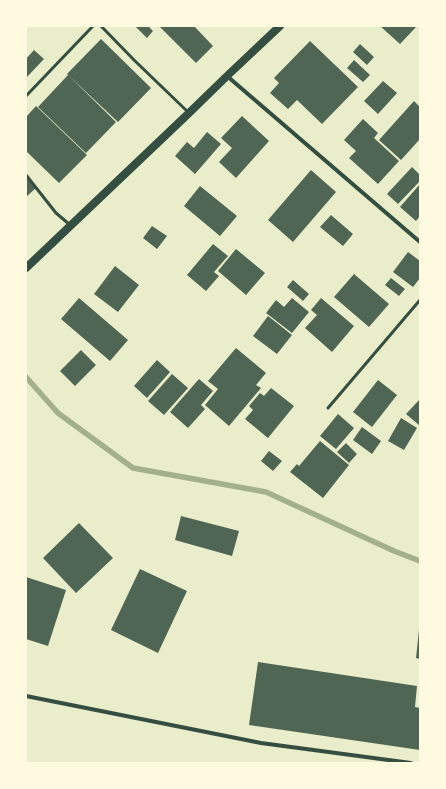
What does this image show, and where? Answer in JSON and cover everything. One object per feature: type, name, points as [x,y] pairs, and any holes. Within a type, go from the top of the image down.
[{"type":"main road","points":[[26,268],[280,26]]},
{"type":"street","points":[[227,76],[420,242]]},
{"type":"street","points":[[26,696],[261,743],[410,763]]},
{"type":"lane","points":[[26,96],[93,26]]},
{"type":"lane","points":[[101,26],[189,113]]},
{"type":"lane","points":[[26,175],[56,213],[71,225]]},
{"type":"lane","points":[[328,408],[420,300]]},
{"type":"building","points":[[135,26],[148,26],[153,31],[147,38]]},
{"type":"building","points":[[159,26],[194,26],[213,46],[196,63]]},
{"type":"building","points":[[380,26],[417,26],[400,44]]},
{"type":"building","points":[[101,39],[151,88],[118,122],[67,74]]},
{"type":"building","points":[[310,41],[358,87],[322,124],[297,100],[288,109],[270,93],[279,83],[274,78]]},
{"type":"building","points":[[360,44],[374,57],[367,65],[353,52]]},
{"type":"building","points":[[34,50],[44,59],[26,78],[26,59]]},
{"type":"building","points":[[354,60],[370,75],[363,82],[347,68]]},
{"type":"building","points":[[68,75],[116,122],[86,153],[38,107]]},
{"type":"building","points":[[383,81],[397,93],[378,114],[364,101]]},
{"type":"building","points":[[414,101],[420,107],[420,139],[401,160],[379,140]]},
{"type":"building","points":[[36,106],[87,155],[59,183],[26,151],[26,117]]},
{"type":"building","points":[[242,116],[269,141],[236,178],[219,162],[232,148],[221,138]]},
{"type":"building","points":[[363,119],[378,133],[374,138],[399,161],[378,184],[349,158],[356,151],[344,140]]},
{"type":"building","points":[[207,132],[221,144],[195,174],[175,156],[187,142],[194,148]]},
{"type":"building","points":[[412,167],[420,175],[420,181],[398,204],[387,194]]},
{"type":"building","points":[[311,170],[336,192],[293,242],[268,220]]},
{"type":"building","points":[[26,177],[36,188],[26,197]]},
{"type":"building","points":[[420,184],[420,216],[416,221],[400,207]]},
{"type":"building","points":[[200,186],[237,216],[220,236],[184,206]]},
{"type":"building","points":[[331,215],[353,234],[343,246],[320,227]]},
{"type":"building","points":[[152,226],[167,236],[157,249],[143,238]]},
{"type":"building","points":[[213,244],[228,256],[214,272],[219,276],[206,291],[187,275]]},
{"type":"building","points":[[236,249],[265,273],[246,295],[218,271]]},
{"type":"building","points":[[408,252],[420,261],[420,278],[413,287],[393,272]]},
{"type":"building","points":[[115,266],[139,285],[118,312],[94,294]]},
{"type":"building","points":[[354,274],[389,304],[369,327],[334,297]]},
{"type":"building","points":[[391,278],[405,289],[399,296],[385,285]]},
{"type":"building","points":[[293,280],[309,294],[303,301],[287,287]]},
{"type":"building","points":[[79,298],[128,340],[110,361],[61,319]]},
{"type":"building","points":[[292,298],[309,312],[292,333],[266,313],[276,300],[284,307]]},
{"type":"building","points":[[321,298],[354,326],[332,352],[305,328],[317,315],[311,310]]},
{"type":"building","points":[[268,316],[292,335],[277,354],[253,336]]},
{"type":"building","points":[[236,348],[266,373],[256,385],[261,388],[229,426],[205,405],[218,389],[208,381]]},
{"type":"building","points":[[81,350],[96,365],[75,386],[60,371]]},
{"type":"building","points":[[157,360],[170,372],[147,398],[134,386]]},
{"type":"building","points":[[172,374],[188,388],[164,415],[148,401]]},
{"type":"building","points":[[199,379],[213,391],[201,405],[205,409],[188,428],[170,412]]},
{"type":"building","points":[[378,380],[397,395],[372,427],[353,412]]},
{"type":"building","points":[[271,388],[294,406],[268,438],[245,419],[253,410],[249,406],[260,393],[264,396]]},
{"type":"building","points":[[420,399],[420,423],[419,425],[406,414]]},
{"type":"building","points":[[338,414],[354,428],[336,449],[320,436]]},
{"type":"building","points":[[401,418],[417,428],[404,450],[388,441]]},
{"type":"building","points":[[362,427],[381,441],[372,454],[353,440]]},
{"type":"building","points":[[320,441],[349,465],[323,498],[290,472],[297,464],[299,466]]},
{"type":"building","points":[[346,443],[357,454],[349,463],[337,452]]},
{"type":"building","points":[[269,451],[282,461],[273,471],[261,461]]},
{"type":"building","points":[[181,516],[239,531],[232,556],[175,540]]},
{"type":"building","points":[[79,523],[113,558],[76,593],[43,558]]},
{"type":"building","points":[[140,569],[187,591],[158,653],[111,630]]},
{"type":"building","points":[[26,577],[66,590],[48,646],[26,639]]},
{"type":"building","points":[[420,630],[420,659],[416,658]]},
{"type":"building","points":[[258,662],[417,686],[415,707],[420,708],[420,750],[249,725]]},
{"type":"waterway","points":[[26,377],[58,413],[133,468],[266,492],[394,551],[420,561]]}]
